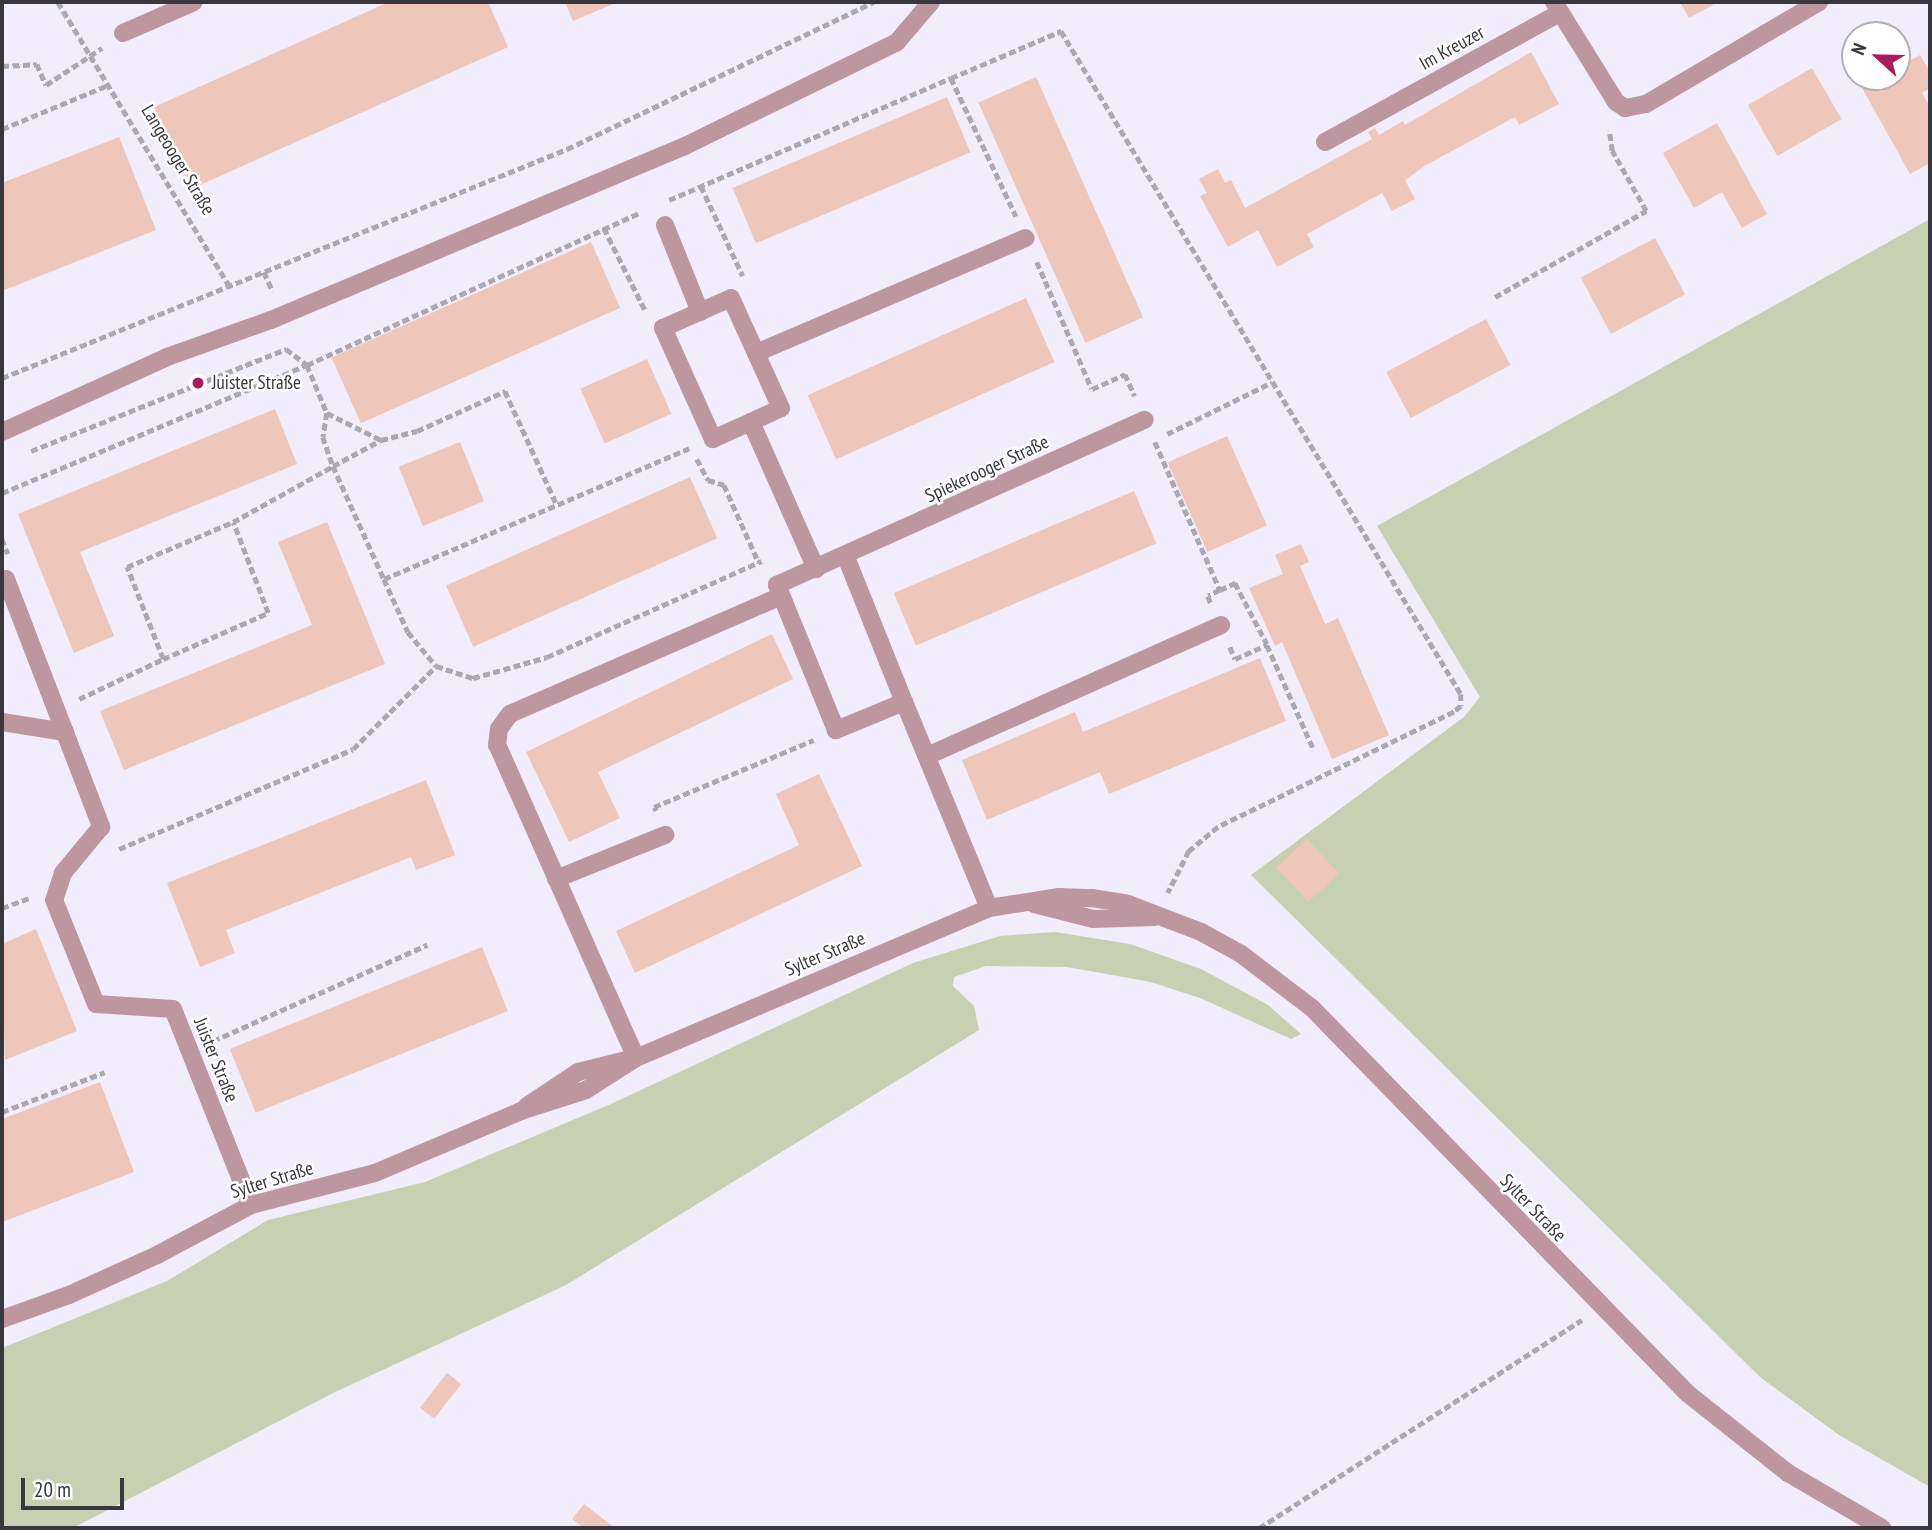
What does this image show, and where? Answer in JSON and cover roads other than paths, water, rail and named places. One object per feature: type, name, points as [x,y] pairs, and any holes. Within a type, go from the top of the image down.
[{"type":"street","points":[[123,33],[194,2]]},
{"type":"street","points":[[2,432],[167,357],[271,320],[683,147],[897,42],[931,2]]},
{"type":"street","name":"Im Kreuzer","points":[[1325,142],[1557,7],[1616,103],[1625,108],[1646,104],[1811,4]]},
{"type":"street","points":[[665,225],[700,312]]},
{"type":"street","points":[[756,354],[1026,238]]},
{"type":"street","points":[[732,298],[781,408],[713,439],[663,328],[700,312],[732,298]]},
{"type":"street","name":"Spiekerooger Straße","points":[[781,596],[777,586],[1145,420]]},
{"type":"street","points":[[751,422],[817,569]]},
{"type":"street","points":[[846,557],[989,908]]},
{"type":"street","name":"Juister Straße","points":[[2,581],[6,579],[101,827],[63,873],[54,900],[96,1004],[173,1009],[251,1205]]},
{"type":"street","points":[[636,1058],[497,745],[499,730],[510,714],[781,596],[836,730],[904,702]]},
{"type":"street","points":[[927,757],[1220,625]]},
{"type":"street","points":[[2,722],[65,732]]},
{"type":"street","points":[[556,879],[665,835]]},
{"type":"street","name":"Sylter Straße","points":[[2,1319],[157,1255],[251,1205],[375,1173],[522,1111],[586,1090],[636,1058],[989,908],[1034,904],[1093,919],[1159,917],[1222,942],[1312,1008],[1600,1308],[1735,1434],[1817,1492],[1881,1528]]},
{"type":"place","name":"Juister Straße","points":[[198,383]]}]
